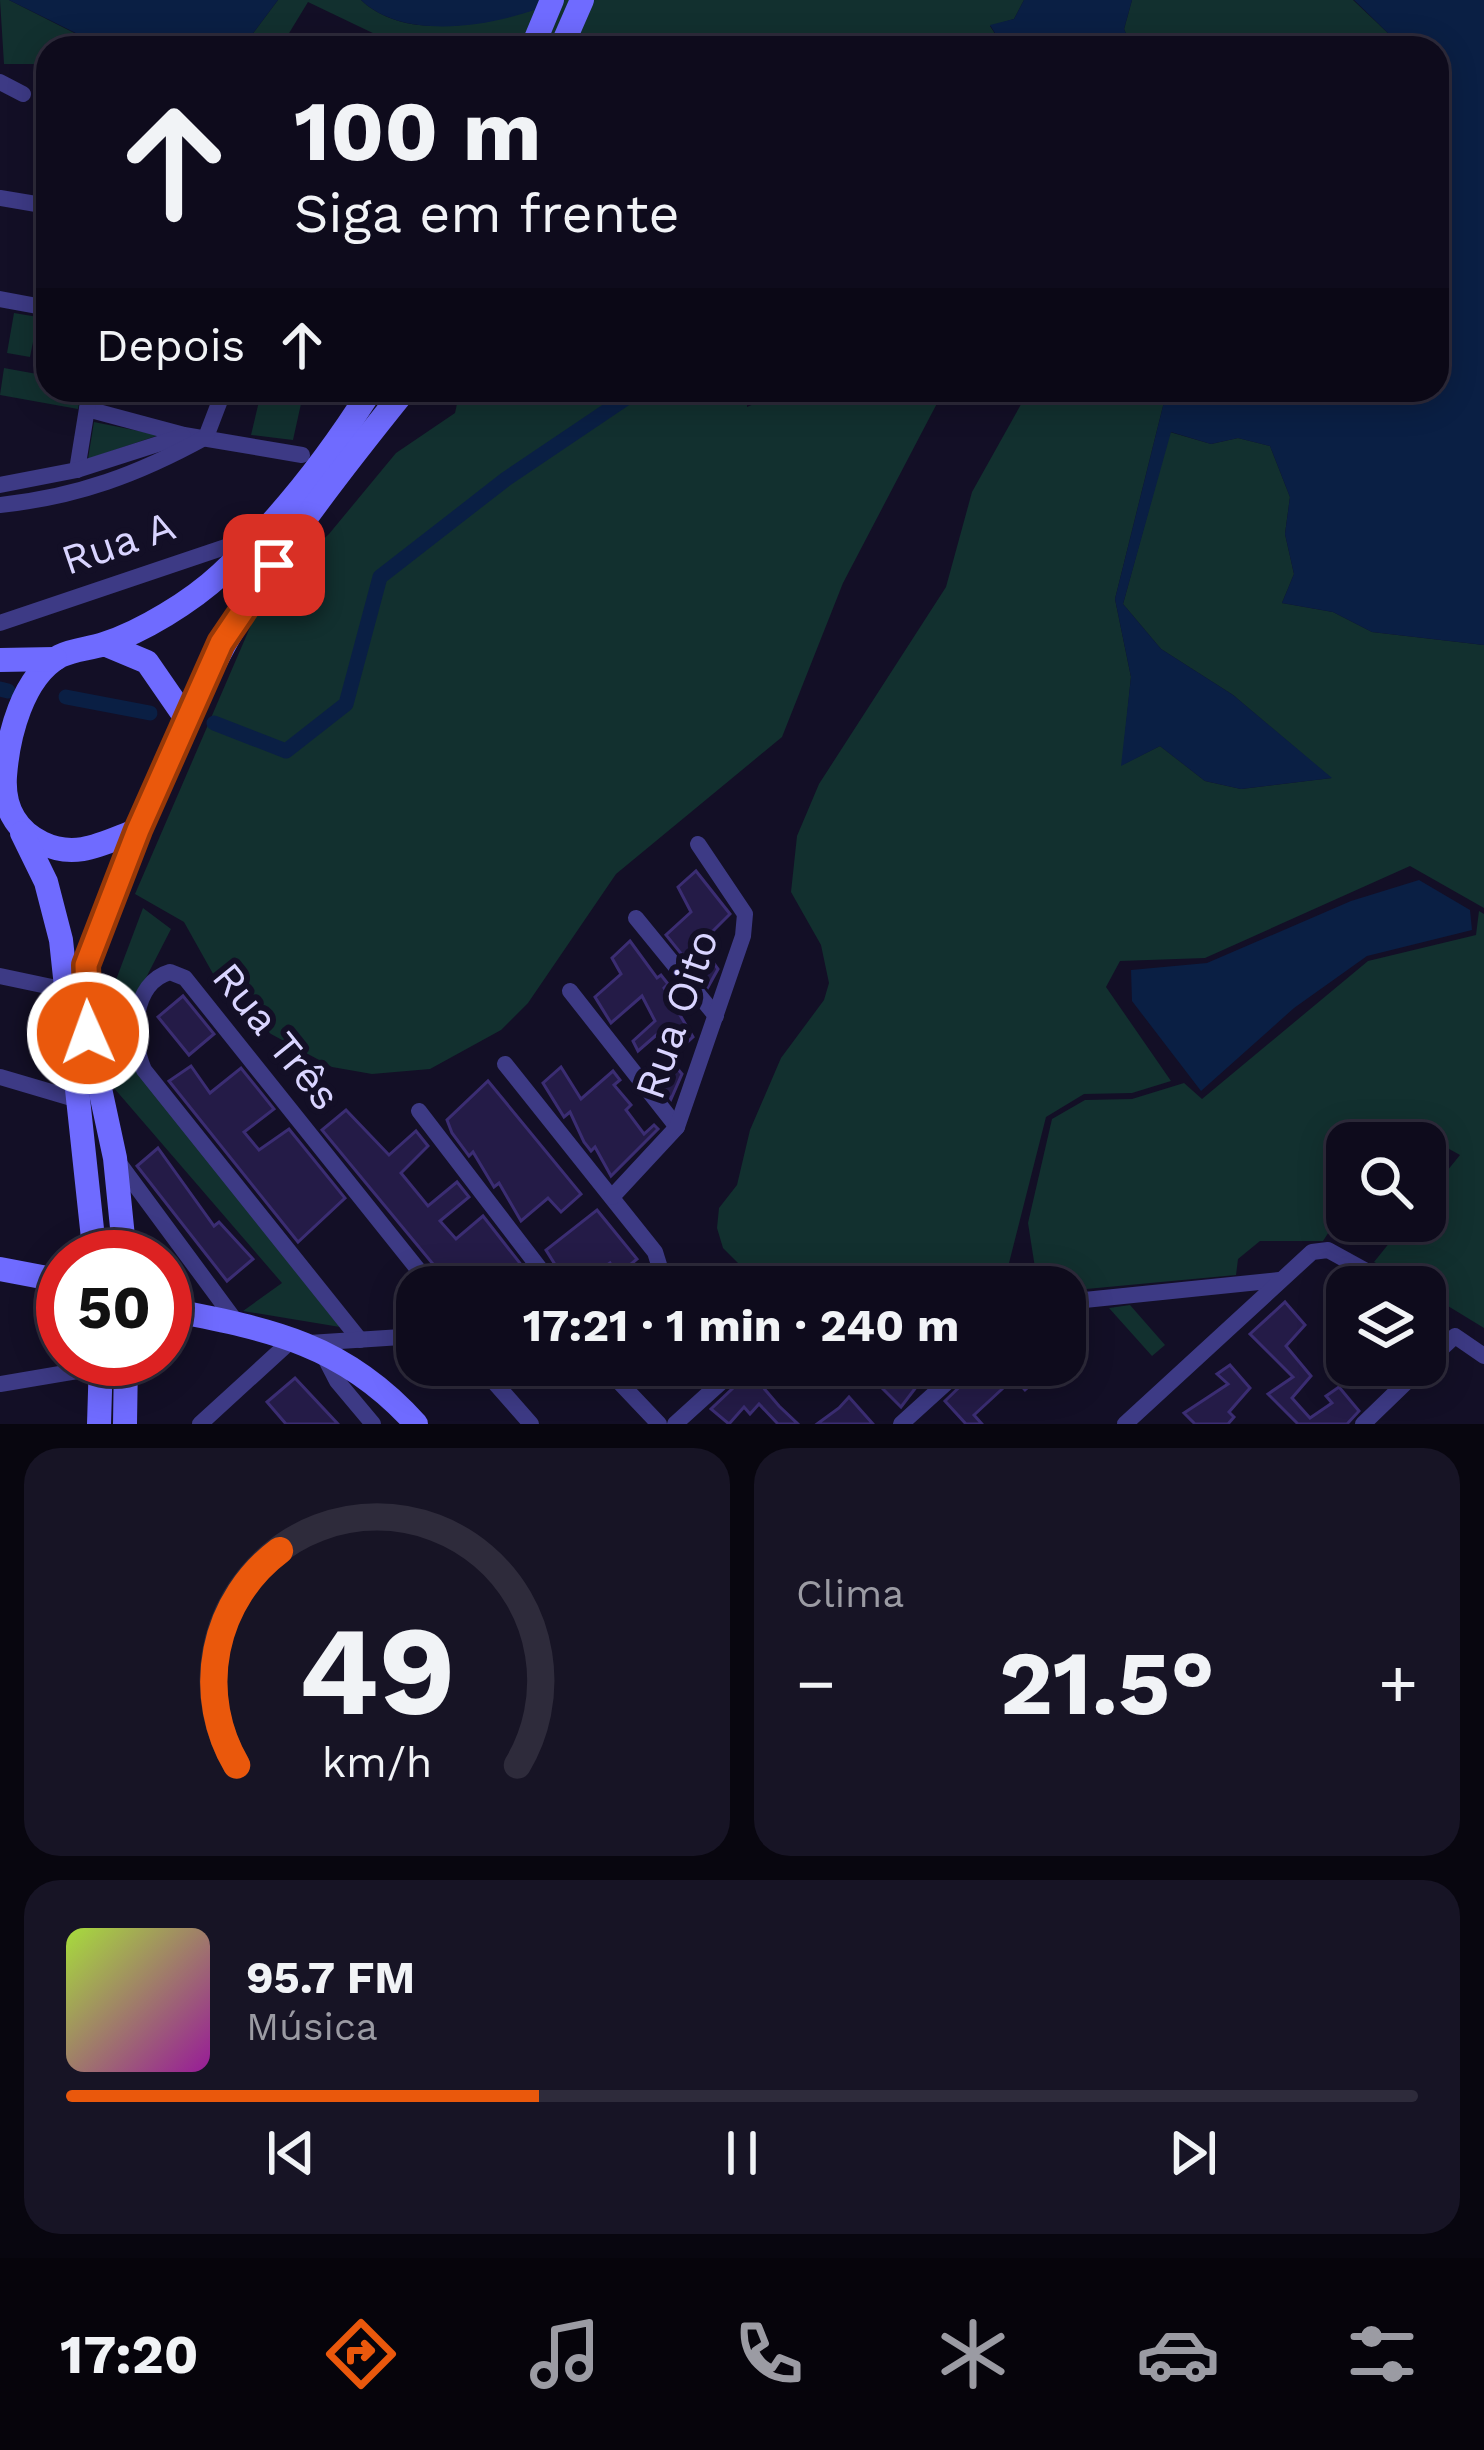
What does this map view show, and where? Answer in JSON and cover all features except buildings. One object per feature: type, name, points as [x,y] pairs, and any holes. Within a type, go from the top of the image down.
[{"type":"main road","points":[[537,36],[552,0]]},
{"type":"main road","points":[[566,36],[582,0]]},
{"type":"main road","points":[[0,660],[55,659],[104,644],[217,578],[261,535],[362,402]]},
{"type":"main road","points":[[122,1230],[115,1158],[94,1076],[86,965],[138,830],[221,643],[333,479],[395,402]]},
{"type":"main road","points":[[104,644],[147,662],[187,720]]},
{"type":"main road","points":[[55,659],[32,686],[18,715],[2,779],[14,821],[46,882],[62,940],[92,1230]]},
{"type":"main road","points":[[14,821],[46,845],[66,850],[87,850],[138,830]]},
{"type":"main road","points":[[0,1269],[36,1276]]},
{"type":"main road","points":[[192,1314],[308,1343],[368,1377],[416,1424]]},
{"type":"main road","points":[[99,1424],[100,1386]]},
{"type":"main road","points":[[125,1424],[126,1386]]},
{"type":"street","points":[[0,82],[23,94]]},
{"type":"street","points":[[0,198],[36,204]]},
{"type":"street","points":[[1,303],[36,307]]},
{"type":"street","points":[[77,470],[87,402]]},
{"type":"street","points":[[0,506],[96,489],[206,437],[219,402]]},
{"type":"street","points":[[86,409],[184,435],[302,455]]},
{"type":"street","points":[[0,485],[77,470],[184,435]]},
{"type":"street","name":"Rua A","points":[[0,623],[261,535]]},
{"type":"street","name":"Rua Oito","points":[[612,1197],[676,1127],[716,1016],[745,914],[698,844]]},
{"type":"street","points":[[636,918],[716,1016]]},
{"type":"street","name":"Rua Três","points":[[360,1340],[144,1070],[136,1027],[146,988],[154,978],[170,972],[185,978],[415,1266]]},
{"type":"street","points":[[0,976],[66,990]]},
{"type":"street","points":[[570,991],[676,1127]]},
{"type":"street","points":[[505,1064],[662,1266]]},
{"type":"street","points":[[0,1077],[75,1099]]},
{"type":"street","points":[[418,1111],[538,1266]]},
{"type":"street","points":[[115,1158],[238,1323]]},
{"type":"street","points":[[1125,1424],[1320,1250],[1355,1266]]},
{"type":"street","points":[[1086,1300],[1281,1280]]},
{"type":"street","points":[[1446,1345],[1455,1336],[1484,1357]]},
{"type":"street","points":[[200,1424],[308,1343],[396,1337]]},
{"type":"street","points":[[308,1343],[373,1424]]},
{"type":"street","points":[[0,1384],[36,1377]]},
{"type":"street","points":[[498,1386],[531,1424]]},
{"type":"street","points":[[623,1386],[659,1424]]},
{"type":"street","points":[[675,1424],[716,1386]]},
{"type":"street","points":[[901,1424],[942,1386]]},
{"type":"street","points":[[1363,1424],[1403,1386]]},
{"type":"green space","points":[[0,0],[9,0],[80,36],[36,36],[36,64],[4,64]]},
{"type":"green space","points":[[278,0],[361,0],[405,23],[431,26],[485,21],[561,0],[1024,0],[1014,19],[990,26],[996,36],[379,36],[308,2],[287,36],[251,36]]},
{"type":"green space","points":[[1132,0],[1353,0],[1390,36],[1127,36],[1124,29]]},
{"type":"green space","points":[[14,313],[36,317],[30,357],[7,353]]},
{"type":"green space","points":[[4,368],[36,374],[36,401],[0,395]]},
{"type":"green space","points":[[39,402],[79,402],[78,409]]},
{"type":"green space","points":[[259,402],[301,402],[293,440],[251,435]]},
{"type":"green space","points":[[457,402],[747,402],[747,407],[758,402],[938,402],[843,583],[782,737],[616,874],[528,1003],[501,1030],[430,1069],[372,1074],[332,1067],[271,1034],[221,988],[184,922],[135,894],[264,595],[329,534],[396,453],[455,413]]},
{"type":"green space","points":[[1022,402],[1164,402],[1115,599],[1131,677],[1122,765],[1160,746],[1205,781],[1241,789],[1331,778],[1233,695],[1161,649],[1123,604],[1170,432],[1211,444],[1238,438],[1270,446],[1290,497],[1285,534],[1294,574],[1282,603],[1333,612],[1372,632],[1484,645],[1484,908],[1410,866],[1205,958],[1120,961],[1106,987],[1171,1081],[1132,1093],[1084,1094],[1046,1117],[1008,1266],[745,1266],[723,1248],[717,1228],[719,1208],[737,1185],[750,1130],[781,1058],[824,1000],[829,983],[821,945],[791,892],[797,836],[819,784],[946,587],[972,492]]},
{"type":"green space","points":[[94,422],[159,435],[88,459]]},
{"type":"green space","points":[[143,908],[171,929],[131,1007],[137,1070],[340,1327],[243,1311],[282,1283],[101,1073],[108,1001]]},
{"type":"green space","points":[[1479,911],[1484,914],[1484,1328],[1446,1305],[1446,1266],[1374,1262],[1390,1242],[1446,1242],[1446,1172],[1460,1155],[1446,1147],[1446,1122],[1326,1122],[1326,1236],[1323,1241],[1260,1241],[1238,1259],[1236,1275],[1086,1289],[1086,1266],[1035,1266],[1028,1223],[1052,1119],[1085,1100],[1132,1099],[1184,1083],[1202,1099],[1368,961],[1476,935]]},
{"type":"green space","points":[[1130,1305],[1165,1345],[1152,1356],[1109,1308]]},
{"type":"water","points":[[9,0],[278,0],[251,36],[82,36]]},
{"type":"water","points":[[361,0],[560,0],[486,22],[430,26],[381,14]]},
{"type":"water","points":[[1024,0],[1132,0],[1124,29],[1127,36],[997,36],[990,25],[1014,19]]},
{"type":"water","points":[[1354,0],[1484,0],[1484,645],[1372,632],[1333,612],[1282,603],[1294,574],[1285,534],[1290,497],[1270,446],[1238,438],[1211,444],[1171,432],[1123,604],[1161,649],[1233,695],[1332,778],[1241,789],[1205,781],[1160,746],[1121,766],[1131,677],[1115,599],[1164,402],[1449,402],[1449,36],[1389,34]]},
{"type":"water","points":[[1419,880],[1470,910],[1472,930],[1367,956],[1294,1008],[1201,1091],[1132,1001],[1131,970],[1207,963],[1351,901]]},
{"type":"waterway","points":[[214,723],[286,751],[346,704],[380,577],[506,479],[620,402]]},
{"type":"waterway","points":[[0,689],[8,691]]},
{"type":"waterway","points":[[66,697],[150,713]]},
{"type":"route","points":[[88,1033],[86,965],[138,830],[221,643],[274,565]]}]
